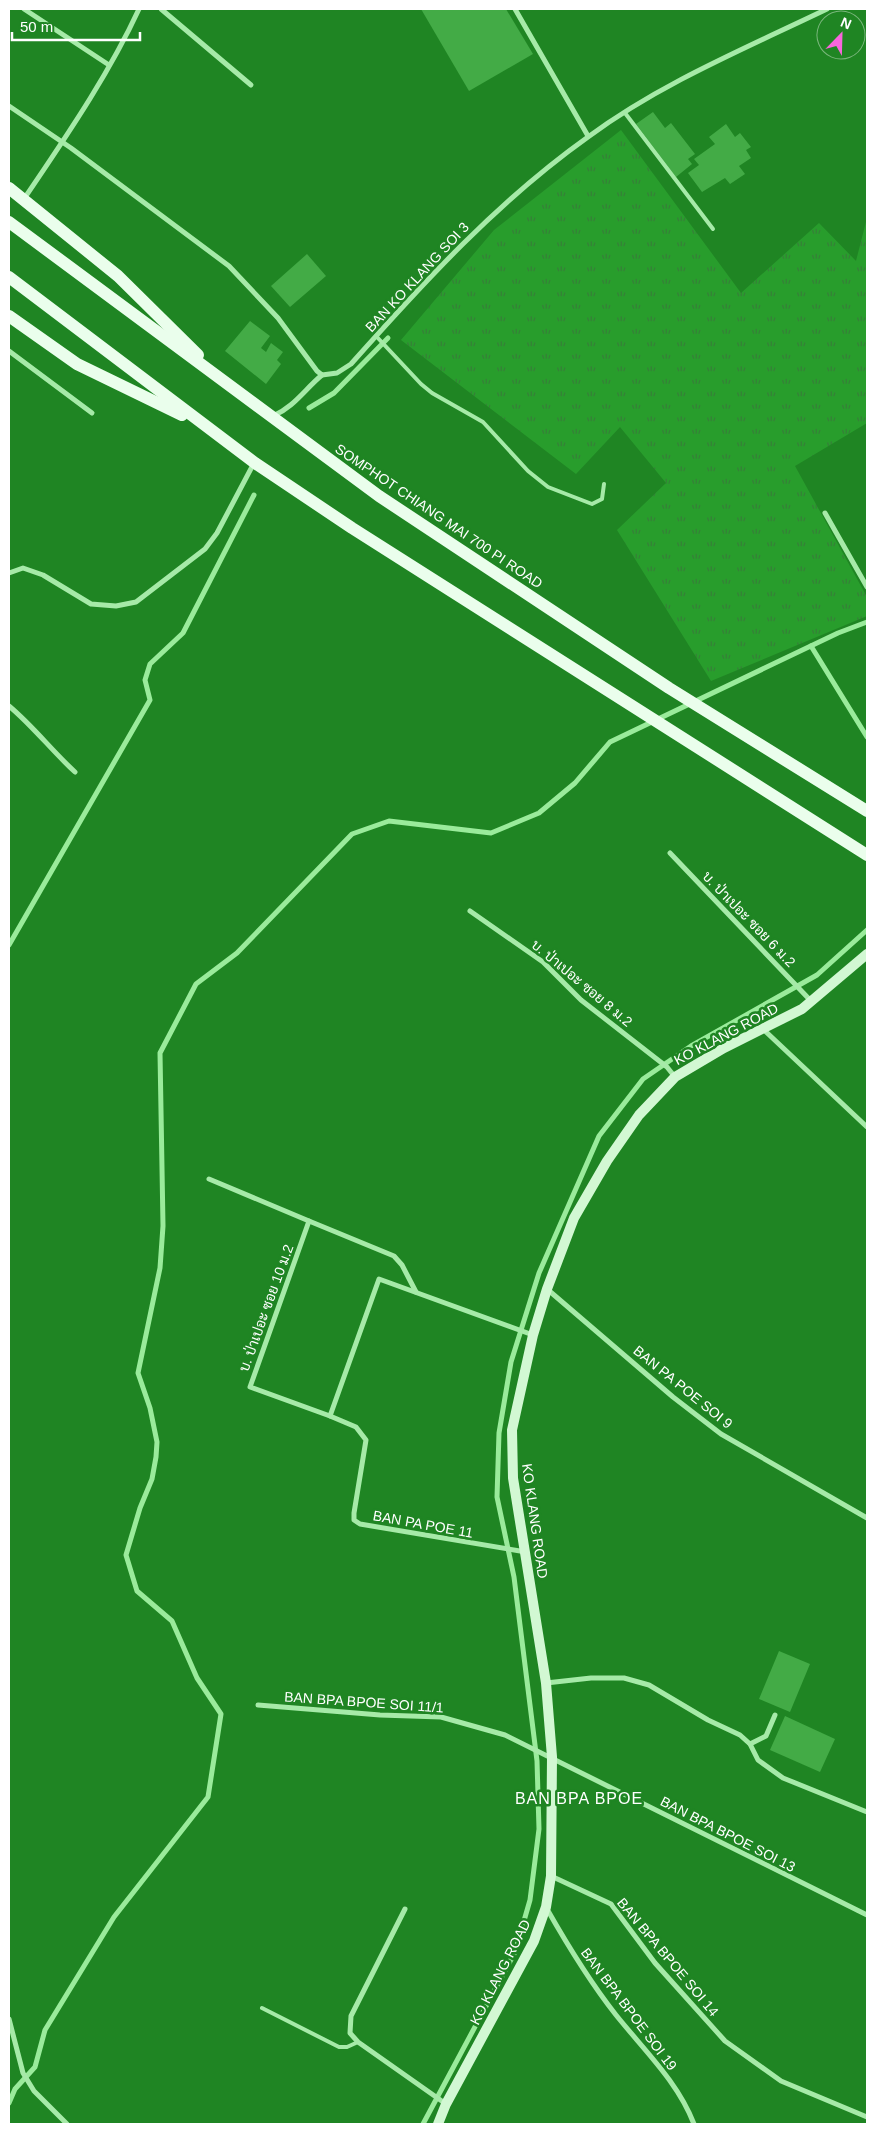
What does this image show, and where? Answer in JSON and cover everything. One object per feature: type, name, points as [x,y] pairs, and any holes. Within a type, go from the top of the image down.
[{"type":"main road","points":[[9,188],[118,276],[232,388]]},
{"type":"main road","name":"SOMPHOT CHIANG MAI 700 PI ROAD","points":[[9,222],[379,496],[706,712],[867,811]]},
{"type":"main road","points":[[9,277],[255,463],[352,528],[867,855]]},
{"type":"main road","points":[[9,316],[77,364],[207,426]]},
{"type":"street","points":[[24,9],[109,65]]},
{"type":"street","points":[[23,199],[62,142],[109,65],[139,9]]},
{"type":"street","points":[[161,9],[250,84]]},
{"type":"street","points":[[515,9],[588,136]]},
{"type":"street","name":"BAN KO KLANG SOI 3","points":[[322,375],[337,373],[351,364],[465,240],[588,136],[654,94],[827,9]]},
{"type":"street","points":[[9,106],[62,142],[229,266],[278,318],[322,375],[309,385],[295,403],[285,411],[271,417]]},
{"type":"street","points":[[9,351],[92,413]]},
{"type":"street","points":[[9,573],[22,568],[43,575],[91,604],[116,606],[136,602],[205,549],[217,533],[255,463]]},
{"type":"street","points":[[825,513],[867,587]]},
{"type":"street","points":[[9,706],[29,723],[51,750],[75,772]]},
{"type":"street","name":"บ. ป่าเปอะ ซอย 6 ม.2","points":[[670,852],[811,1002]]},
{"type":"street","name":"บ. ป่าเปอะ ซอย 8 ม.2","points":[[470,911],[543,962],[581,1000],[660,1062],[675,1077]]},
{"type":"street","name":"KO KLANG ROAD","points":[[438,2124],[443,2102],[534,1941],[546,1907],[551,1876],[552,1757],[546,1683],[526,1552],[512,1478],[512,1430],[529,1333],[574,1218],[607,1161],[640,1115],[675,1077],[802,1010],[867,954]]},
{"type":"street","points":[[763,1029],[867,1127]]},
{"type":"street","points":[[209,1179],[394,1256],[405,1270],[416,1292]]},
{"type":"street","name":"บ. ป่าเปอะ ซอย 10 ม.2","points":[[309,1221],[250,1387],[330,1416]]},
{"type":"street","points":[[330,1416],[379,1279],[529,1333]]},
{"type":"street","name":"BAN PA POE SOI 9","points":[[547,1289],[673,1397],[721,1434],[867,1518]]},
{"type":"street","name":"BAN PA POE 11","points":[[330,1416],[356,1427],[366,1440],[354,1520],[371,1526],[526,1552]]},
{"type":"street","points":[[546,1683],[591,1678],[624,1678],[650,1685],[708,1720],[740,1735],[750,1744],[758,1760],[783,1778],[867,1812]]},
{"type":"street","name":"BAN BPA BPOE SOI 11/1","points":[[258,1705],[380,1715],[441,1717],[505,1735],[552,1757]]},
{"type":"street","points":[[750,1744],[766,1736],[775,1715]]},
{"type":"street","name":"BAN BPA BPOE SOI 13","points":[[552,1757],[752,1860],[867,1915]]},
{"type":"street","name":"BAN BPA BPOE SOI 14","points":[[551,1876],[611,1904],[655,1963],[725,2041],[781,2081],[867,2117]]},
{"type":"street","name":"BAN BPA BPOE SOI 19","points":[[546,1907],[576,1961],[617,2016],[653,2056],[690,2113],[694,2124]]},
{"type":"street","points":[[405,1909],[351,2016],[350,2033],[358,2042],[443,2102]]},
{"type":"street","points":[[9,2020],[23,2073],[34,2091],[67,2124]]},
{"type":"lane","points":[[626,113],[714,229]]},
{"type":"lane","points":[[376,336],[432,394],[484,422],[528,471],[548,487],[592,504],[602,499],[604,484]]},
{"type":"lane","points":[[262,2008],[339,2047],[347,2047],[358,2042]]},
{"type":"green space","points":[[621,130],[741,293],[819,223],[856,261],[867,218],[867,423],[795,466],[867,597],[867,616],[711,681],[617,530],[666,483],[620,427],[576,474],[401,340],[494,230]]},
{"type":"building","points":[[421,9],[506,9],[533,54],[469,91]]},
{"type":"building","points":[[653,112],[665,128],[671,123],[695,154],[688,159],[692,164],[676,177],[636,124]]},
{"type":"building","points":[[726,124],[735,137],[740,133],[751,147],[746,150],[751,158],[739,166],[745,174],[730,184],[725,178],[702,192],[688,173],[699,165],[694,159],[715,144],[709,137]]},
{"type":"building","points":[[307,254],[326,276],[290,307],[271,286]]},
{"type":"building","points":[[250,321],[270,336],[261,348],[266,352],[271,343],[283,352],[277,360],[281,364],[266,384],[225,351]]},
{"type":"building","points":[[779,1651],[810,1664],[790,1712],[759,1699]]},
{"type":"building","points":[[785,1716],[835,1739],[820,1772],[770,1750]]},
{"type":"waterway","points":[[309,408],[334,393],[388,338]]},
{"type":"waterway","points":[[9,945],[150,700],[145,680],[150,664],[183,633],[254,495]]},
{"type":"waterway","points":[[9,2103],[15,2089],[35,2067],[45,2030],[114,1917],[208,1797],[221,1714],[197,1678],[172,1621],[137,1591],[126,1555],[140,1508],[152,1479],[156,1457],[157,1442],[150,1408],[138,1373],[160,1268],[163,1226],[160,1053],[196,984],[237,953],[352,834],[389,821],[491,833],[539,813],[575,783],[610,742],[838,633],[867,622]]},
{"type":"waterway","points":[[811,646],[867,737]]},
{"type":"waterway","points":[[423,2124],[515,1952],[530,1900],[539,1829],[537,1761],[514,1577],[497,1497],[499,1433],[511,1362],[539,1273],[599,1136],[643,1079],[691,1046],[817,975],[867,930]]},
{"type":"district","name":"BAN BPA BPOE","points":[[579,1798]]}]
